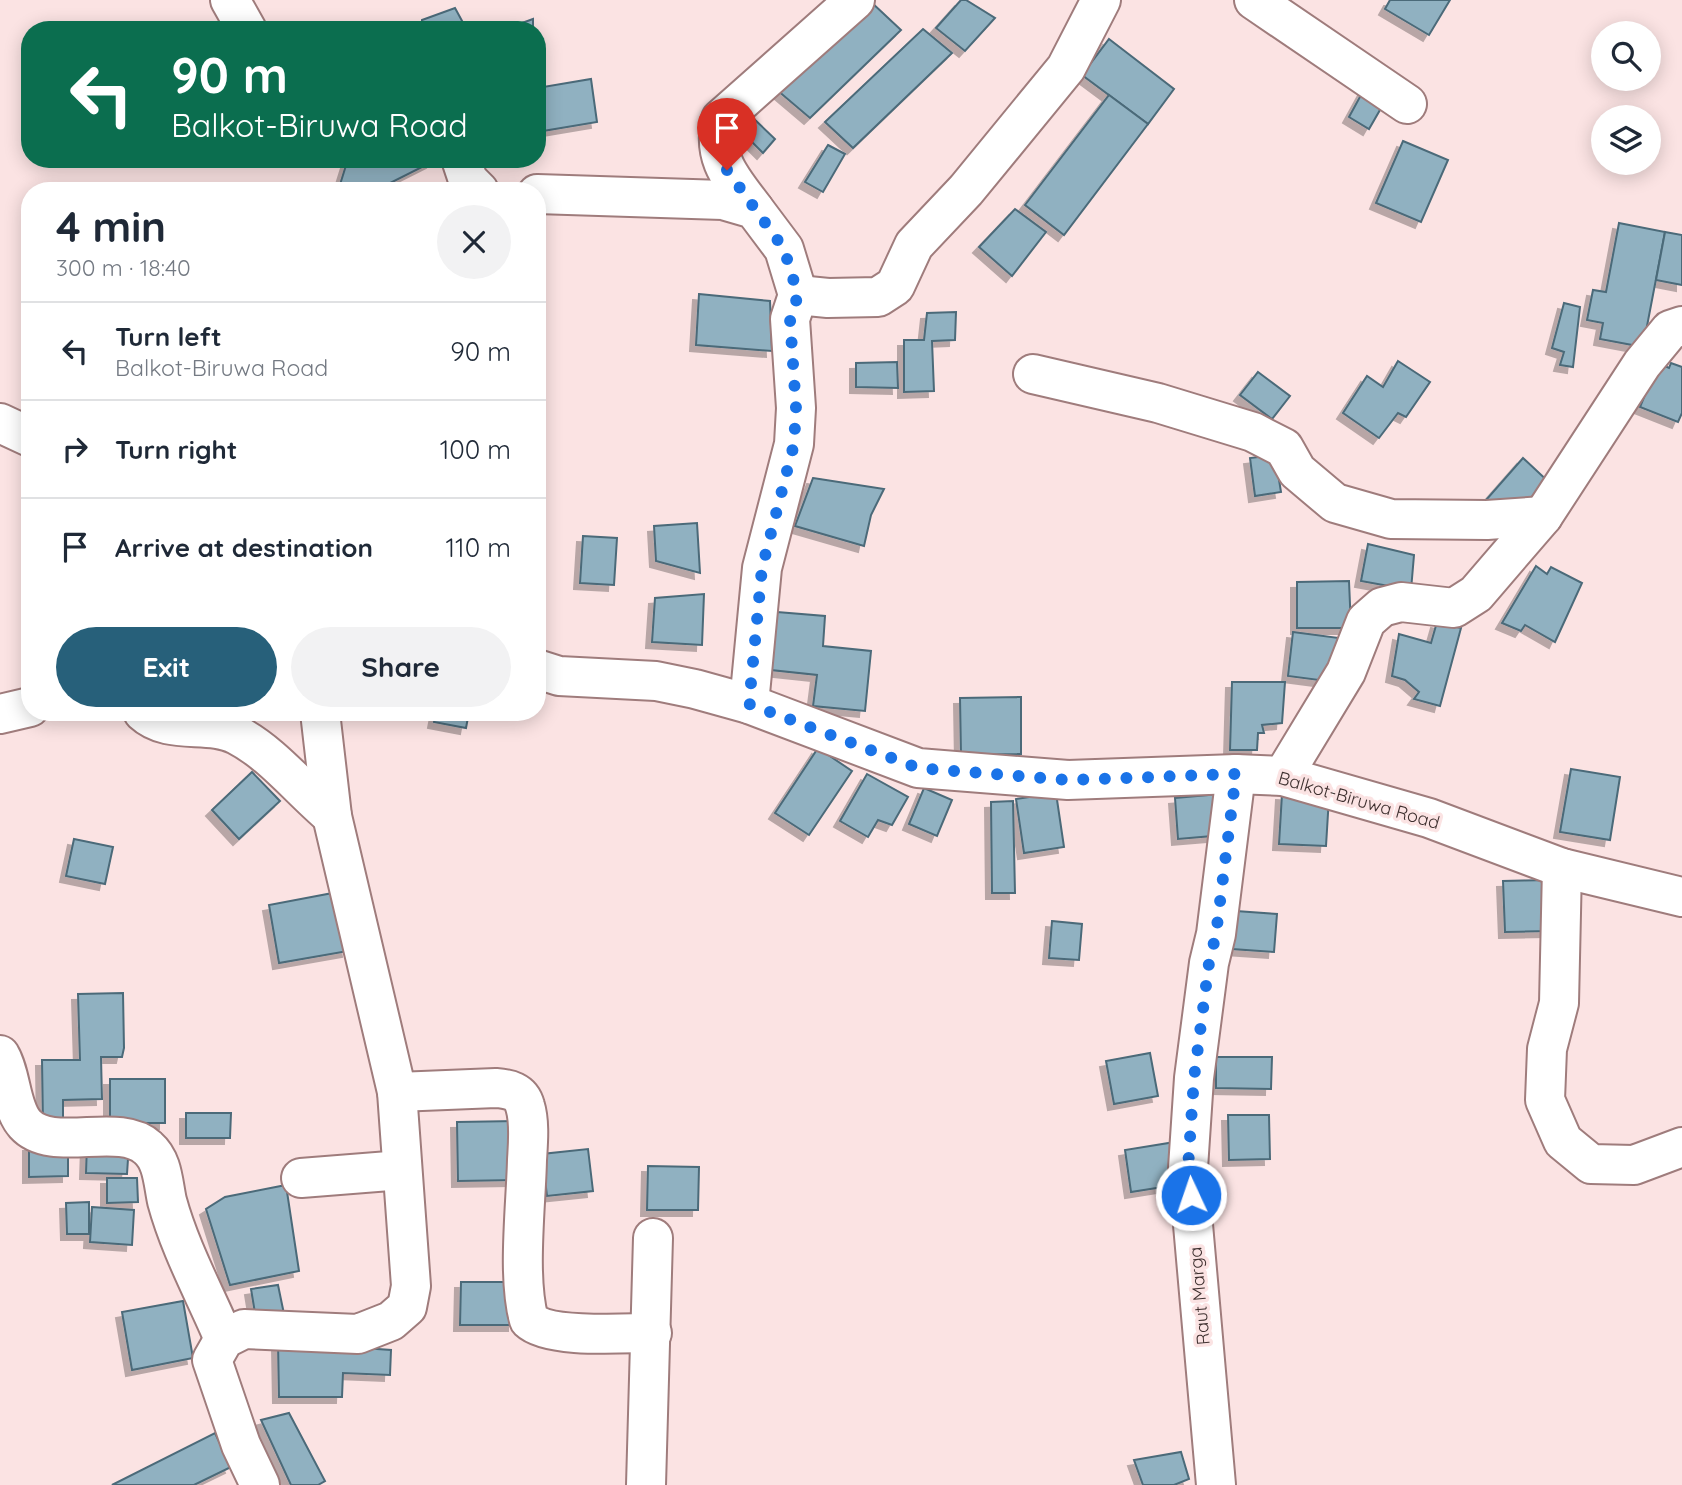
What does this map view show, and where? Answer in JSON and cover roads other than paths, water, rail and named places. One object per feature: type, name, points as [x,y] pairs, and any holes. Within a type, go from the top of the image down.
[{"type":"street","points":[[230,0],[242,21]]},
{"type":"street","points":[[749,704],[762,568],[794,444],[796,408],[790,319],[798,295],[784,249],[720,157],[716,140],[721,119],[855,0]]},
{"type":"street","points":[[798,295],[828,298],[877,297],[895,286],[914,245],[966,190],[1066,68],[1101,0]]},
{"type":"street","points":[[1254,0],[1407,104]]},
{"type":"street","points":[[546,194],[695,198],[723,200],[754,209]]},
{"type":"street","points":[[1283,776],[1346,673],[1366,621],[1382,607],[1401,601],[1454,608],[1476,594],[1543,516],[1642,365],[1670,330],[1682,326]]},
{"type":"street","points":[[1033,374],[1158,404],[1253,432],[1284,449],[1297,471],[1335,503],[1391,519],[1487,520],[1543,516]]},
{"type":"street","points":[[0,423],[21,433]]},
{"type":"street","name":"Balkot-Biruwa Road","points":[[546,672],[559,676],[593,679],[656,681],[695,688],[749,704],[918,768],[1068,780],[1236,774],[1283,776],[1429,818],[1562,868],[1682,897]]},
{"type":"street","points":[[0,714],[21,709]]},
{"type":"street","points":[[154,721],[166,725],[233,733],[251,743],[332,816]]},
{"type":"street","points":[[260,1485],[241,1445],[212,1360],[224,1339],[244,1329],[358,1334],[391,1321],[407,1307],[411,1286],[397,1092],[332,816],[321,721]]},
{"type":"street","name":"Raut Marga","points":[[1216,1485],[1188,1168],[1194,1078],[1236,774]]},
{"type":"street","points":[[1562,868],[1559,1003],[1548,1049],[1545,1100],[1563,1141],[1591,1164],[1634,1166],[1682,1147]]},
{"type":"street","points":[[0,1055],[22,1118],[41,1135],[126,1138],[146,1145],[157,1158],[174,1224],[224,1339]]},
{"type":"street","points":[[397,1092],[496,1088],[512,1089],[519,1094],[525,1105],[528,1142],[524,1257],[529,1320],[535,1325],[560,1331],[652,1333]]},
{"type":"street","points":[[301,1178],[402,1170]]},
{"type":"street","points":[[646,1485],[653,1238]]}]
